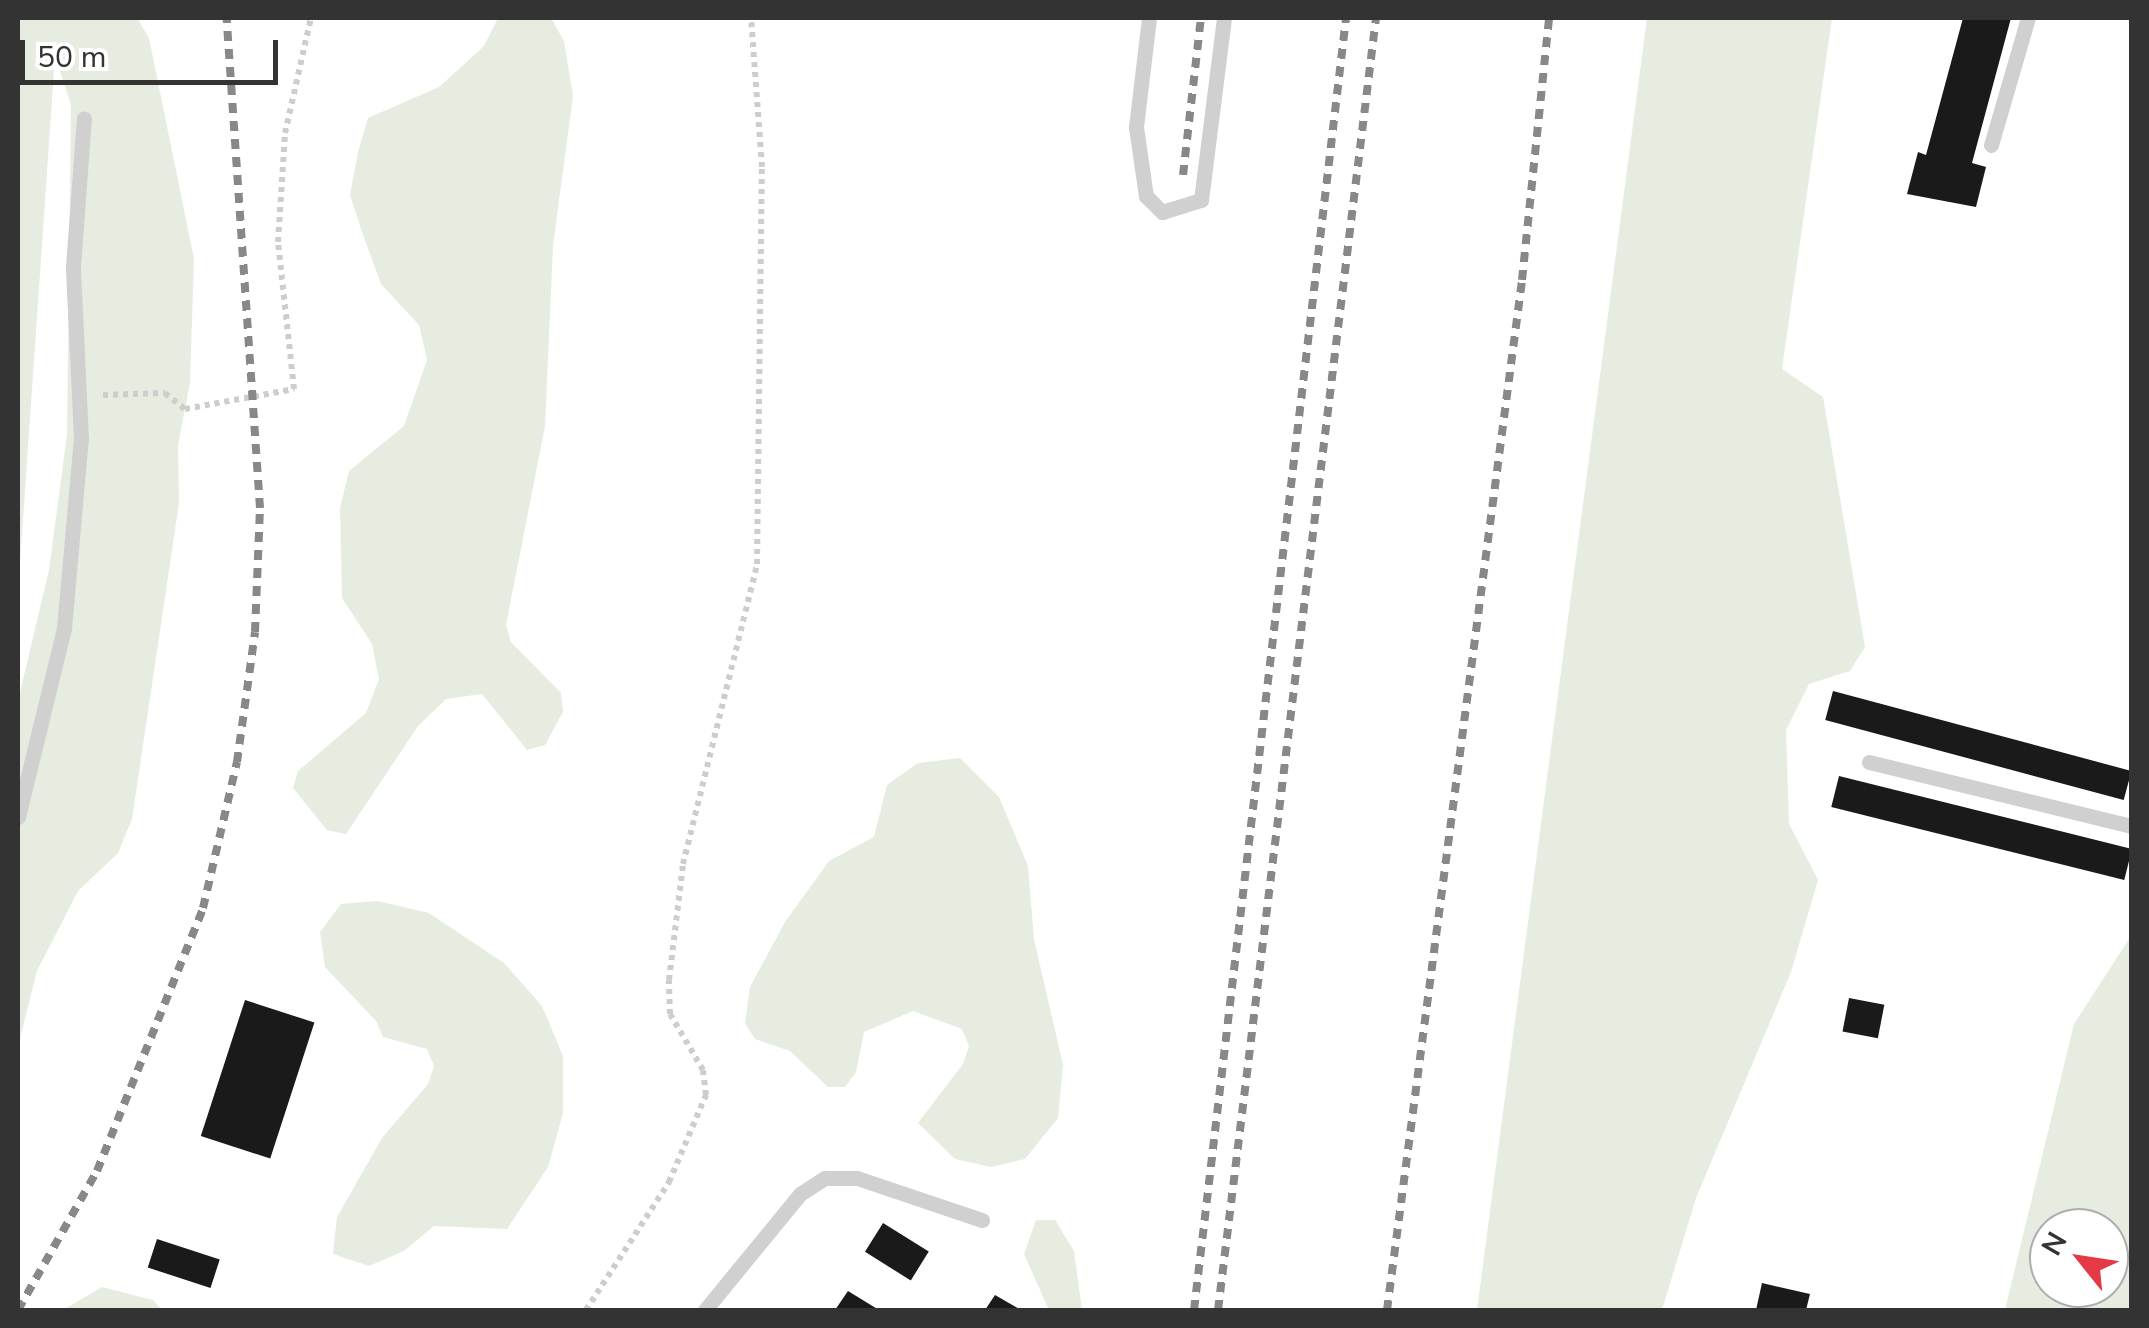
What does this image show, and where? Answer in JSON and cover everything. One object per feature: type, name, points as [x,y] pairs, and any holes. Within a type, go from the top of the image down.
[{"type":"lane","points":[[1150,18],[1136,128],[1146,196],[1162,212],[1201,200],[1224,18]]},
{"type":"lane","points":[[1991,145],[2028,18]]},
{"type":"lane","points":[[18,817],[64,628],[79,396],[73,267],[84,118]]},
{"type":"lane","points":[[1870,762],[2132,826]]},
{"type":"lane","points":[[705,1310],[800,1194],[825,1178],[857,1178],[982,1220]]},
{"type":"path","points":[[79,396],[165,393],[185,409],[294,388],[278,242],[285,133],[310,18]]},
{"type":"path","points":[[586,1310],[669,1182],[706,1095],[704,1070],[670,1014],[670,980],[683,864],[757,564],[762,167],[751,18]]},
{"type":"shaded area","points":[[18,18],[137,18],[149,38],[194,259],[190,382],[178,446],[179,503],[132,819],[118,853],[78,891],[37,971],[18,1046],[18,701],[49,570],[67,435],[71,105],[55,56],[18,592]]},
{"type":"shaded area","points":[[498,18],[551,18],[564,41],[573,96],[553,246],[545,426],[506,625],[511,642],[561,693],[563,712],[545,745],[527,750],[482,694],[446,699],[418,726],[346,834],[327,830],[293,788],[298,771],[366,713],[379,679],[372,644],[342,598],[340,508],[349,471],[404,426],[427,360],[419,325],[381,284],[362,232],[350,195],[358,152],[368,118],[439,87],[484,46]]},
{"type":"shaded area","points":[[1647,18],[1832,18],[1782,369],[1823,397],[1865,647],[1850,671],[1809,684],[1786,730],[1789,824],[1818,880],[1791,972],[1696,1198],[1662,1310],[1477,1310]]},
{"type":"shaded area","points":[[960,758],[999,797],[1028,866],[1034,939],[1063,1065],[1058,1118],[1025,1159],[991,1167],[955,1159],[918,1123],[963,1064],[969,1046],[962,1029],[913,1011],[864,1032],[856,1072],[845,1087],[828,1087],[790,1051],[755,1039],[745,1023],[750,987],[785,922],[829,861],[874,837],[887,785],[918,763]]},
{"type":"shaded area","points":[[377,901],[429,913],[504,963],[542,1006],[563,1056],[563,1113],[548,1167],[507,1229],[434,1226],[404,1251],[369,1266],[333,1254],[337,1217],[382,1138],[428,1084],[434,1066],[427,1049],[383,1037],[376,1021],[325,967],[320,932],[341,904]]},
{"type":"shaded area","points":[[2131,936],[2131,1310],[2005,1310],[2029,1211],[2029,1308],[2129,1308],[2129,1208],[2030,1208],[2074,1024]]},
{"type":"shaded area","points":[[1036,1220],[1055,1220],[1074,1251],[1082,1310],[1049,1310],[1024,1254]]},
{"type":"shaded area","points":[[102,1287],[153,1300],[162,1310],[63,1310]]},
{"type":"building","points":[[1963,18],[2011,18],[1972,163],[1986,167],[1976,207],[1907,194],[1918,152],[1926,155]]},
{"type":"building","points":[[1833,691],[2131,771],[2124,800],[1825,720]]},
{"type":"building","points":[[1839,776],[2132,849],[2124,880],[1831,807]]},
{"type":"building","points":[[1849,998],[1884,1005],[1878,1038],[1843,1031]]},
{"type":"building","points":[[245,1000],[314,1023],[270,1159],[201,1136]]},
{"type":"building","points":[[883,1223],[929,1252],[911,1280],[865,1252]]},
{"type":"building","points":[[157,1239],[220,1259],[210,1288],[148,1268]]},
{"type":"building","points":[[1762,1283],[1810,1294],[1806,1310],[1756,1310]]},
{"type":"building","points":[[848,1291],[879,1310],[835,1310]]},
{"type":"building","points":[[995,1295],[1021,1310],[985,1310]]},
{"type":"railway","points":[[18,1310],[97,1171],[203,908],[237,762],[255,632],[260,508],[227,18]]},
{"type":"railway","points":[[1183,175],[1201,18]]},
{"type":"railway","points":[[1194,1310],[1346,18]]},
{"type":"railway","points":[[1218,1310],[1376,18]]},
{"type":"railway","points":[[1387,1310],[1522,280],[1549,18]]}]
